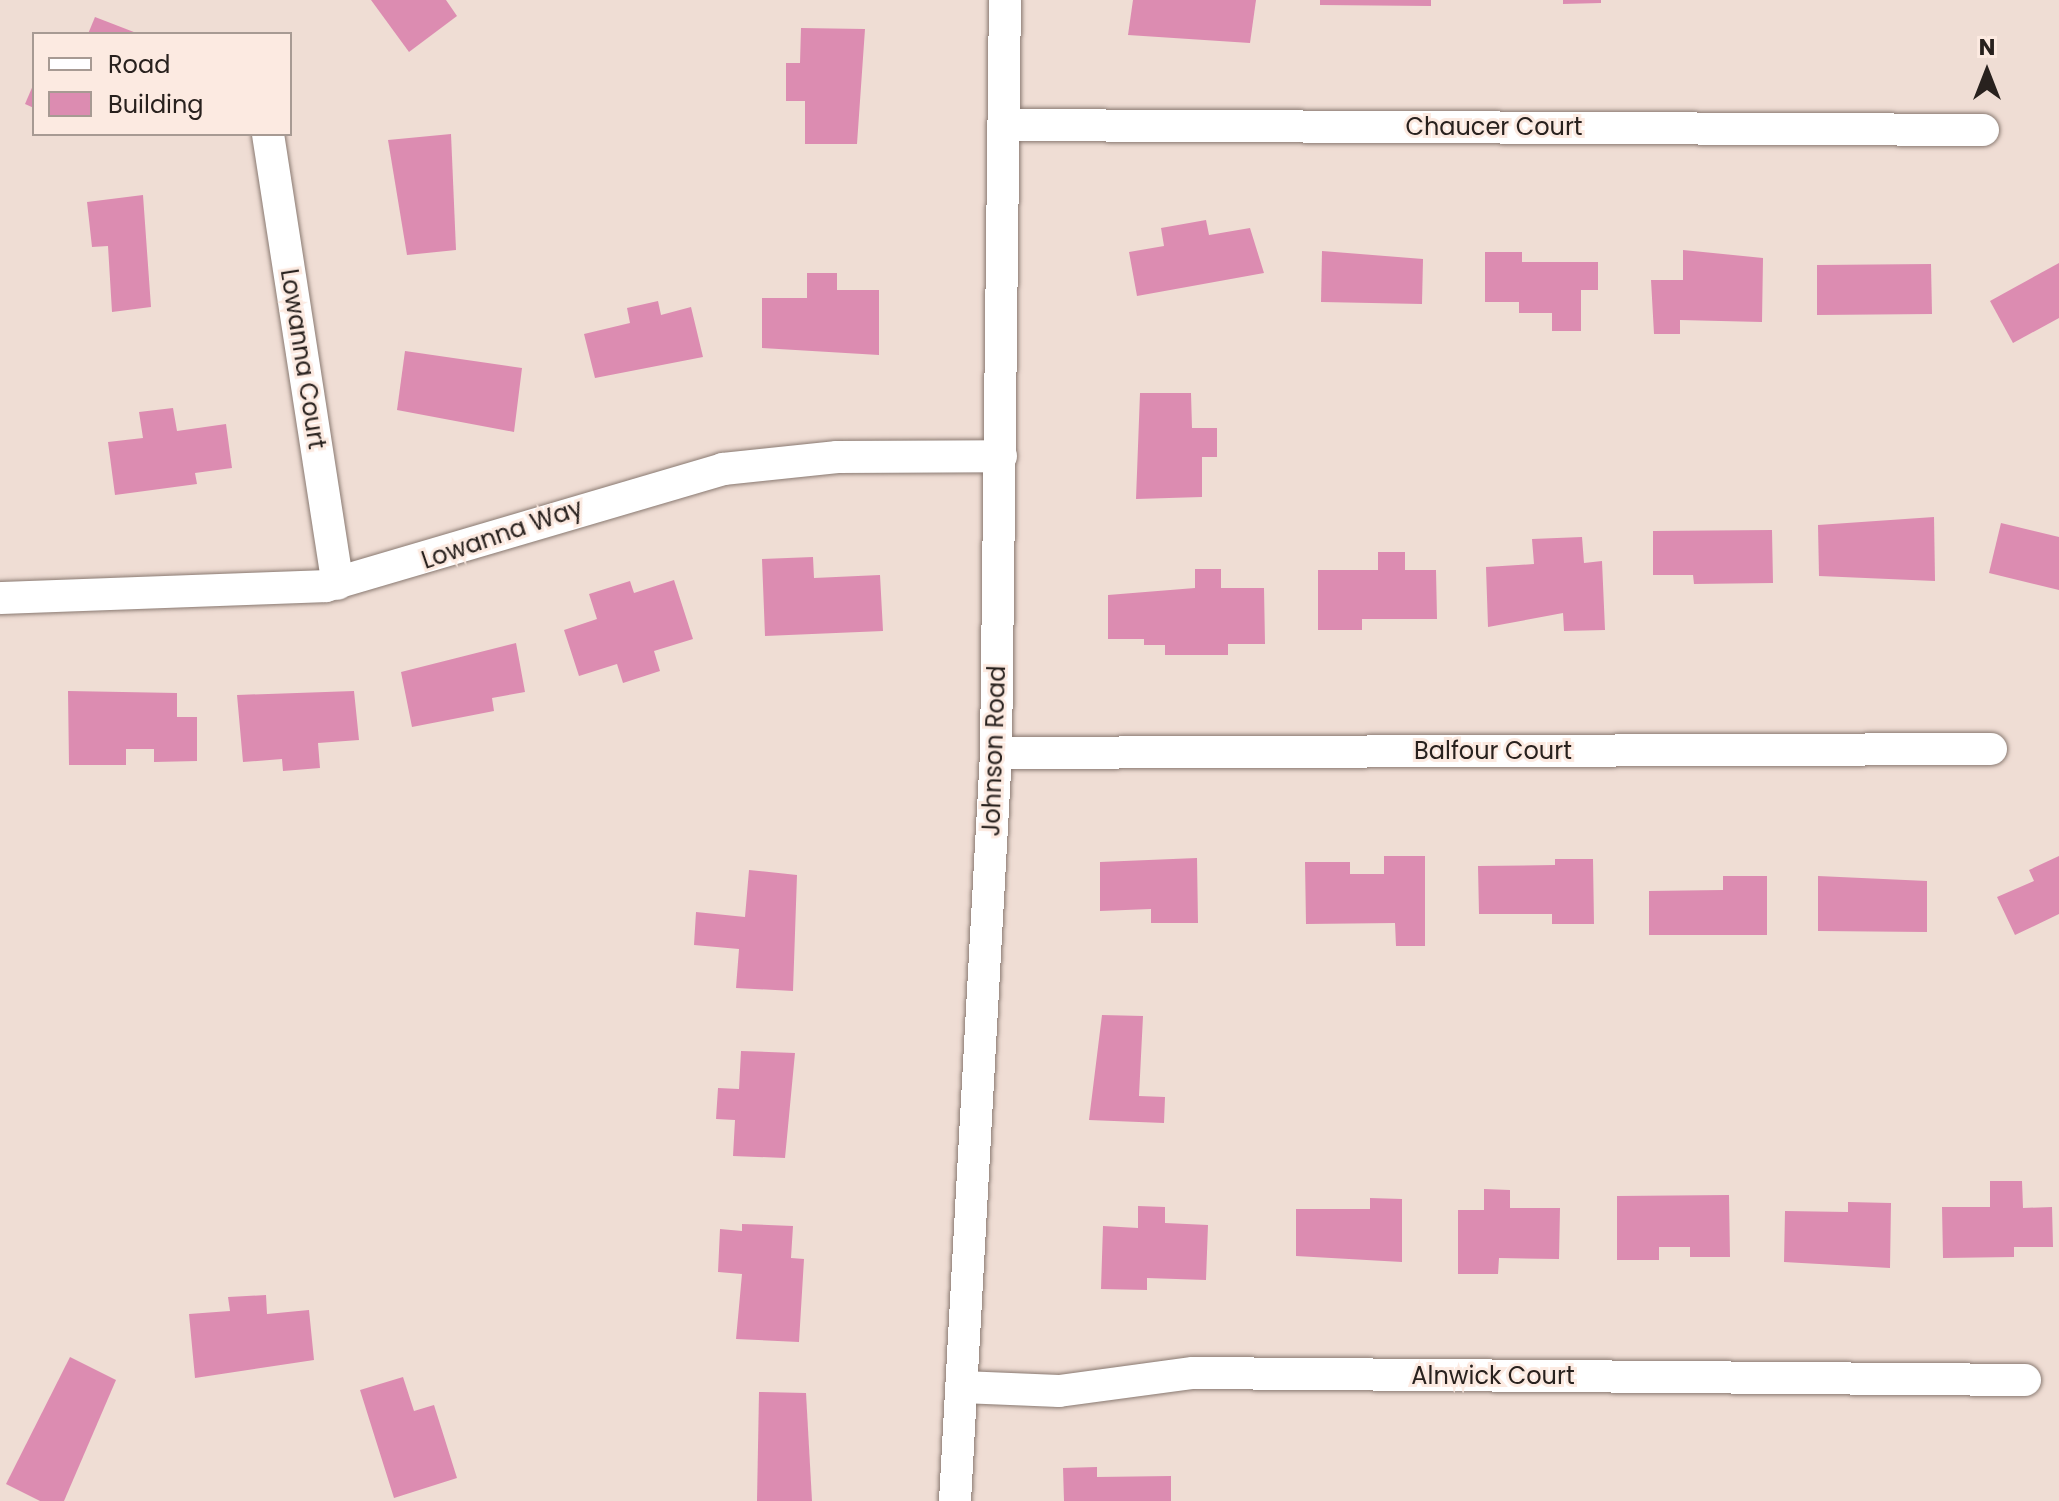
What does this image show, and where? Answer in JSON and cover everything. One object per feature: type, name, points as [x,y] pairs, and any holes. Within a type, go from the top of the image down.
[{"type":"street","name":"Johnson Road","points":[[955,1501],[996,753],[1005,0]]},
{"type":"street","name":"Chaucer Court","points":[[1005,125],[1983,130]]},
{"type":"street","name":"Lowanna Court","points":[[268,136],[338,584]]},
{"type":"street","name":"Lowanna Way","points":[[0,598],[338,584],[723,469],[837,457],[1001,456]]},
{"type":"street","name":"Balfour Court","points":[[996,753],[1991,749]]},
{"type":"street","name":"Alnwick Court","points":[[962,1387],[1059,1391],[1193,1373],[2025,1380]]},
{"type":"building","points":[[371,0],[446,0],[457,16],[409,52]]},
{"type":"building","points":[[1133,0],[1256,0],[1250,43],[1128,35]]},
{"type":"building","points":[[1320,0],[1431,0],[1431,6],[1320,5]]},
{"type":"building","points":[[1563,0],[1601,0],[1601,3],[1563,4]]},
{"type":"building","points":[[95,17],[134,32],[89,32]]},
{"type":"building","points":[[801,28],[865,29],[857,144],[805,144],[805,101],[786,101],[786,63],[800,63]]},
{"type":"building","points":[[32,88],[32,107],[25,104]]},
{"type":"building","points":[[451,134],[456,250],[407,255],[388,140]]},
{"type":"building","points":[[143,195],[151,307],[112,312],[108,246],[92,247],[87,202]]},
{"type":"building","points":[[1206,220],[1209,235],[1250,228],[1264,273],[1137,296],[1129,252],[1164,246],[1161,228]]},
{"type":"building","points":[[1683,250],[1763,258],[1762,322],[1680,320],[1680,334],[1654,334],[1651,280],[1683,280]]},
{"type":"building","points":[[1322,251],[1423,259],[1422,304],[1321,302]]},
{"type":"building","points":[[1485,252],[1522,252],[1522,262],[1598,262],[1598,290],[1581,290],[1581,331],[1552,331],[1552,313],[1519,313],[1519,302],[1485,302]]},
{"type":"building","points":[[2059,263],[2059,318],[2013,343],[1990,301]]},
{"type":"building","points":[[1931,264],[1932,314],[1817,315],[1817,265]]},
{"type":"building","points":[[807,273],[837,273],[837,290],[879,290],[879,355],[762,348],[762,298],[807,298]]},
{"type":"building","points":[[658,301],[661,315],[691,307],[703,357],[595,378],[584,334],[630,323],[627,308]]},
{"type":"building","points":[[405,351],[522,368],[514,432],[397,410]]},
{"type":"building","points":[[1140,393],[1191,393],[1192,428],[1217,428],[1217,457],[1202,457],[1202,497],[1136,499]]},
{"type":"building","points":[[173,408],[177,431],[226,424],[232,468],[195,473],[197,484],[115,495],[108,442],[143,438],[139,412]]},
{"type":"building","points":[[1934,517],[1935,581],[1819,576],[1818,525]]},
{"type":"building","points":[[2001,523],[2059,537],[2059,590],[1989,573]]},
{"type":"building","points":[[1772,530],[1773,583],[1694,584],[1693,575],[1653,575],[1653,531]]},
{"type":"building","points":[[1582,537],[1584,563],[1602,561],[1605,630],[1564,631],[1563,613],[1488,627],[1486,567],[1534,564],[1532,539]]},
{"type":"building","points":[[1378,552],[1405,552],[1405,570],[1436,570],[1437,619],[1362,619],[1362,630],[1318,630],[1318,570],[1378,570]]},
{"type":"building","points":[[813,557],[814,578],[880,575],[883,631],[765,636],[762,559]]},
{"type":"building","points":[[1195,569],[1221,569],[1221,588],[1264,588],[1265,644],[1228,644],[1228,655],[1165,655],[1165,645],[1144,645],[1144,639],[1108,639],[1108,595],[1195,588]]},
{"type":"building","points":[[674,580],[693,639],[654,651],[660,671],[623,683],[617,664],[579,676],[564,630],[597,619],[589,594],[630,581],[634,593]]},
{"type":"building","points":[[516,643],[525,692],[492,698],[494,711],[412,727],[401,672]]},
{"type":"building","points":[[68,691],[177,693],[177,717],[197,717],[197,761],[154,762],[154,749],[126,749],[126,765],[69,765]]},
{"type":"building","points":[[354,691],[359,740],[318,743],[320,768],[283,771],[282,759],[243,762],[237,695]]},
{"type":"building","points":[[1384,856],[1425,856],[1425,946],[1396,946],[1395,923],[1306,924],[1305,862],[1350,862],[1350,874],[1384,874]]},
{"type":"building","points":[[2059,856],[2059,914],[2015,935],[1997,897],[2034,881],[2029,870]]},
{"type":"building","points":[[1197,858],[1198,923],[1151,923],[1151,909],[1100,911],[1100,862]]},
{"type":"building","points":[[1555,859],[1593,859],[1594,924],[1552,924],[1552,914],[1479,914],[1478,866],[1555,865]]},
{"type":"building","points":[[749,870],[797,875],[793,991],[736,988],[739,949],[694,945],[696,912],[745,917]]},
{"type":"building","points":[[1723,876],[1767,876],[1767,935],[1649,935],[1649,891],[1723,890]]},
{"type":"building","points":[[1818,876],[1927,881],[1927,932],[1818,931]]},
{"type":"building","points":[[1102,1015],[1143,1016],[1139,1096],[1165,1097],[1164,1123],[1089,1120]]},
{"type":"building","points":[[741,1051],[795,1053],[785,1158],[733,1156],[735,1120],[716,1119],[718,1088],[739,1089]]},
{"type":"building","points":[[1990,1181],[2022,1181],[2023,1208],[2052,1207],[2053,1247],[2014,1247],[2014,1257],[1943,1258],[1942,1207],[1990,1207]]},
{"type":"building","points":[[1484,1189],[1510,1190],[1510,1208],[1560,1208],[1559,1259],[1499,1258],[1498,1274],[1458,1274],[1458,1210],[1484,1210]]},
{"type":"building","points":[[1729,1195],[1730,1257],[1690,1257],[1690,1247],[1659,1247],[1659,1260],[1617,1260],[1617,1196]]},
{"type":"building","points":[[1370,1198],[1402,1199],[1402,1262],[1296,1256],[1296,1209],[1370,1209]]},
{"type":"building","points":[[1848,1202],[1891,1203],[1890,1268],[1784,1262],[1785,1211],[1848,1212]]},
{"type":"building","points":[[1138,1206],[1165,1207],[1165,1223],[1208,1225],[1206,1280],[1147,1278],[1147,1290],[1101,1289],[1103,1226],[1138,1228]]},
{"type":"building","points":[[742,1224],[793,1226],[791,1258],[804,1259],[799,1342],[736,1339],[742,1274],[718,1272],[720,1229],[742,1231]]},
{"type":"building","points":[[266,1295],[267,1314],[309,1310],[314,1360],[195,1378],[189,1314],[230,1311],[228,1297]]},
{"type":"building","points":[[70,1357],[116,1380],[64,1501],[40,1501],[6,1484]]},
{"type":"building","points":[[403,1377],[414,1411],[434,1405],[457,1478],[394,1498],[360,1390]]},
{"type":"building","points":[[759,1392],[806,1393],[812,1501],[757,1501]]},
{"type":"building","points":[[1097,1467],[1097,1477],[1171,1476],[1171,1501],[1064,1501],[1063,1468]]}]
